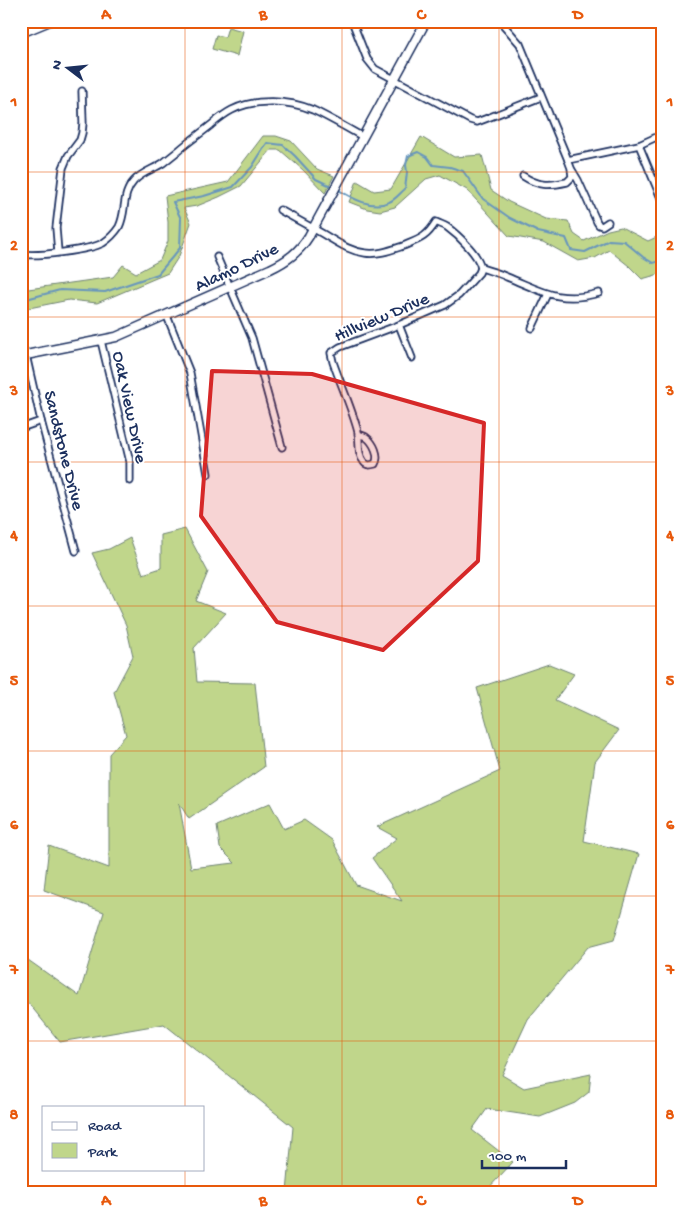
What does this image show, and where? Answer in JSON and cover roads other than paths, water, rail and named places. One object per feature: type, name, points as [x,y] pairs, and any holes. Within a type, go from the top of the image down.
[{"type":"main road","points":[[21,33],[50,21]]},
{"type":"main road","name":"Alamo Drive","points":[[24,355],[116,337],[276,267],[300,250],[314,229],[426,21]]},
{"type":"street","points":[[352,21],[370,64],[394,80],[477,122],[541,97]]},
{"type":"street","points":[[500,21],[520,44],[571,168],[596,222],[602,226],[608,222]]},
{"type":"street","points":[[58,252],[56,228],[63,168],[68,156],[80,140],[82,133],[82,91]]},
{"type":"street","points":[[21,254],[35,255],[88,248],[104,242],[119,227],[125,198],[129,188],[136,179],[163,162],[230,111],[244,104],[270,102],[304,107],[363,137]]},
{"type":"street","points":[[568,160],[639,146],[663,134]]},
{"type":"street","points":[[639,146],[663,203]]},
{"type":"street","points":[[523,176],[547,185],[560,184],[567,182],[572,177],[571,168]]},
{"type":"street","points":[[280,210],[345,247],[366,253],[378,253],[389,250],[423,237],[436,222],[446,227],[468,247],[477,257],[481,268],[506,276],[548,294],[572,298],[599,293]]},
{"type":"street","points":[[217,256],[252,338],[282,447]]},
{"type":"street","name":"Hillview Drive","points":[[358,434],[333,362],[332,353],[340,347],[445,305],[463,291],[480,273],[481,268]]},
{"type":"street","points":[[532,328],[548,294]]},
{"type":"street","points":[[167,316],[190,373],[208,474]]},
{"type":"street","points":[[399,325],[412,358]]},
{"type":"street","name":"Oak View Drive","points":[[101,341],[130,462],[130,481]]},
{"type":"street","name":"Sandstone Drive","points":[[24,355],[76,552]]},
{"type":"street","points":[[21,428],[41,421]]},
{"type":"street","points":[[358,434],[366,437],[372,443],[377,456],[375,464],[369,465],[363,461],[359,449],[358,434]]},
{"type":"waterway","points":[[21,305],[30,298],[60,290],[105,292],[158,274],[180,248],[181,219],[173,202],[204,196],[233,187],[252,167],[267,143],[283,145],[316,179],[333,187]]},
{"type":"waterway","points":[[337,189],[369,204],[375,205],[391,201],[405,189],[408,156],[418,152],[427,157],[433,165],[463,171],[483,199],[510,218],[538,232],[566,238],[571,250],[585,252],[609,240],[624,241],[653,263],[663,260]]}]
